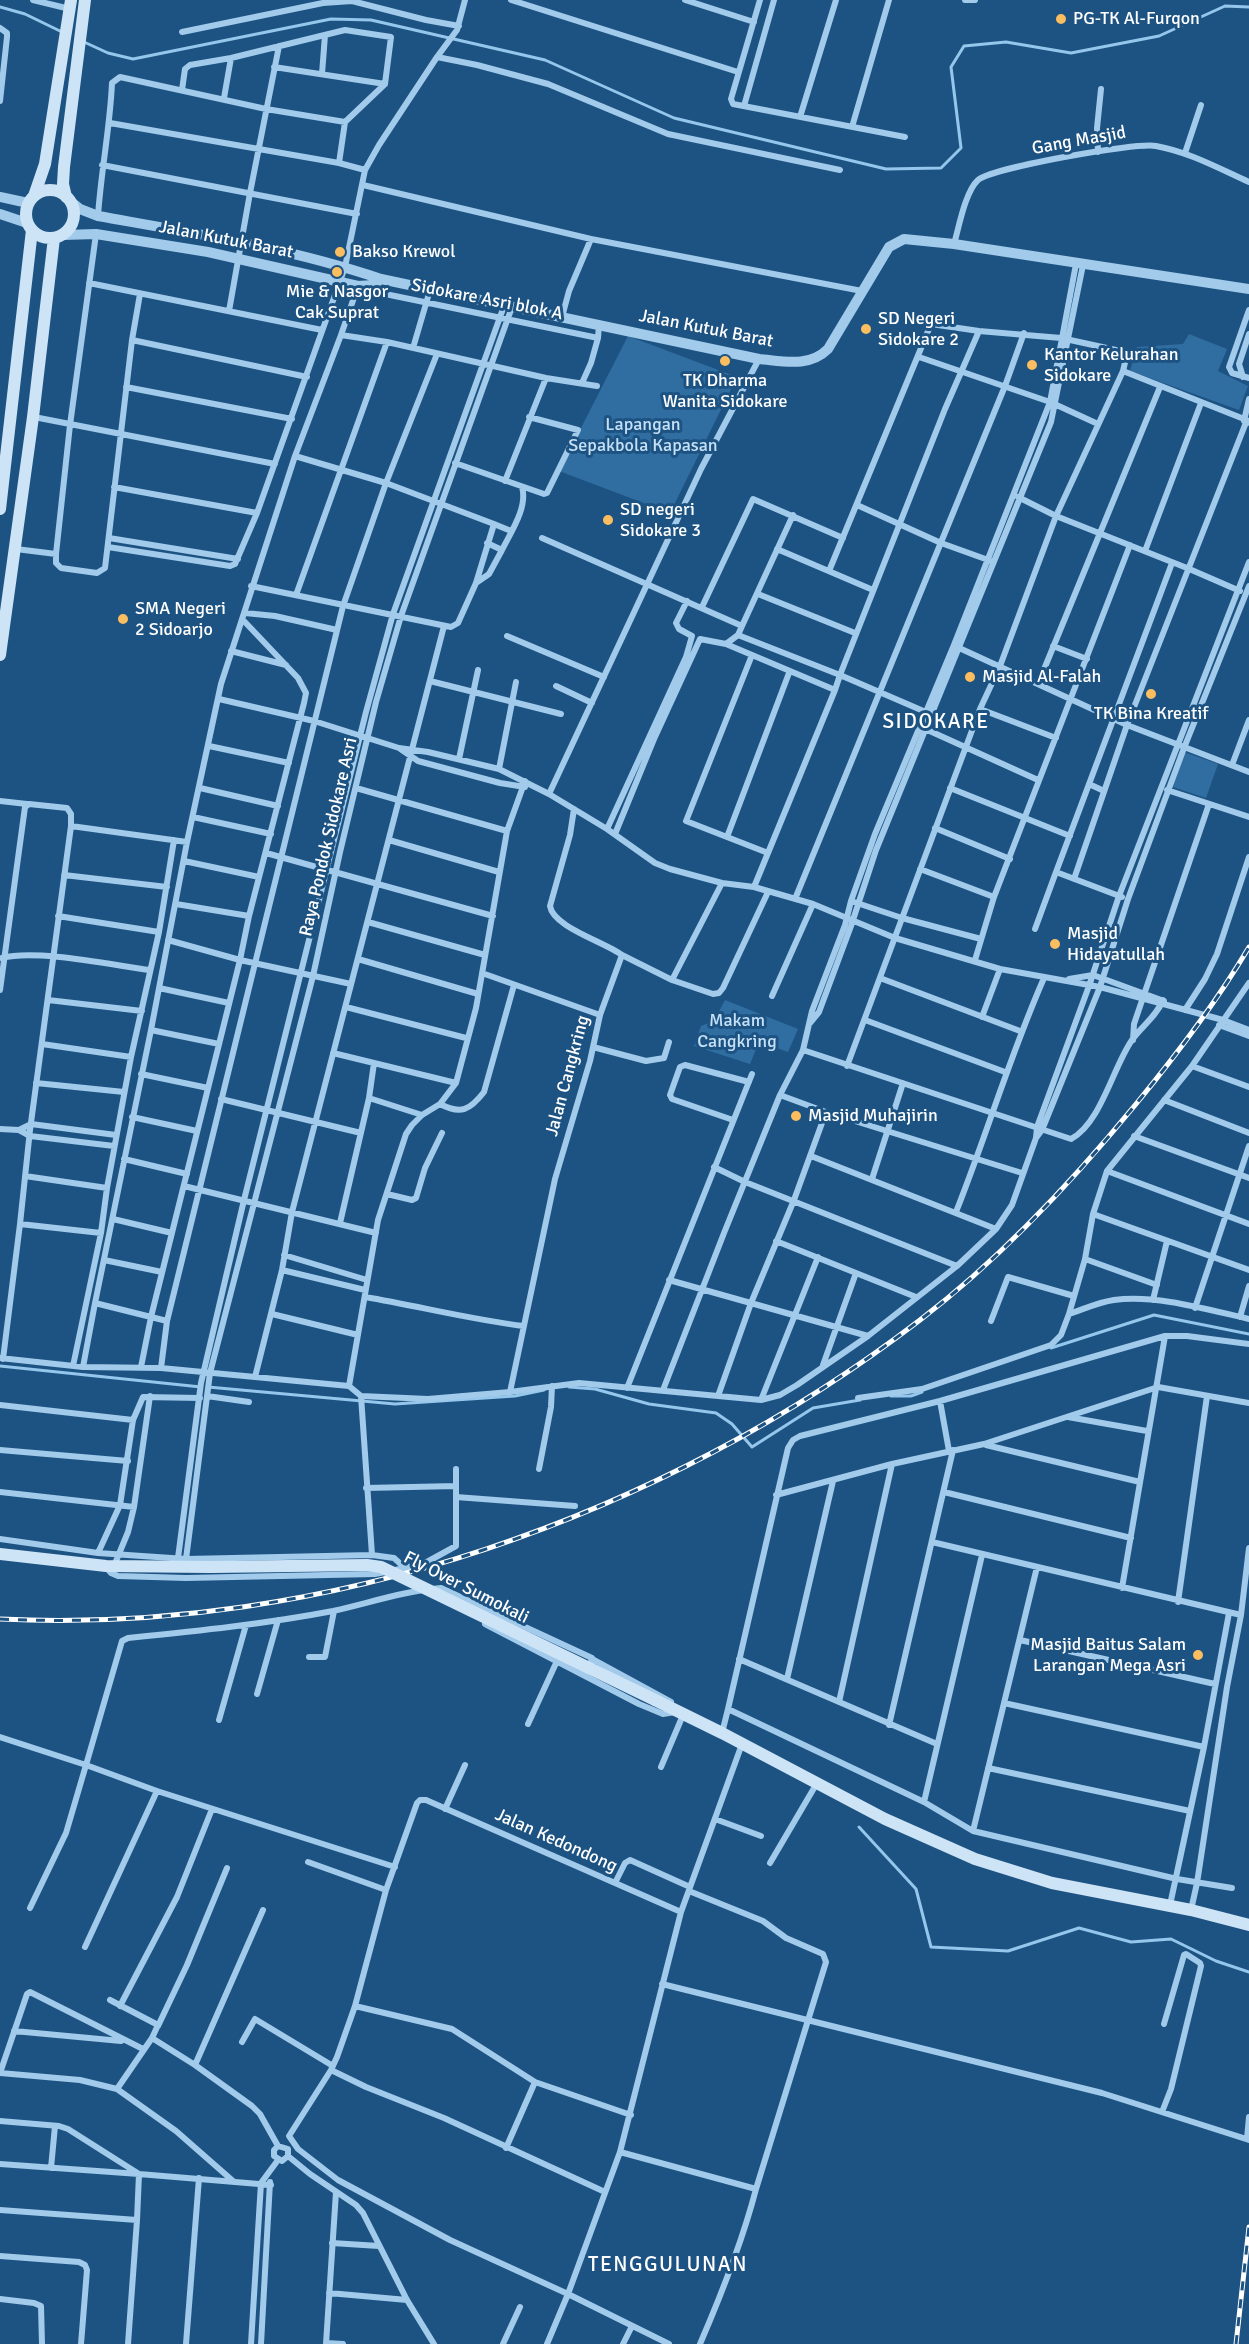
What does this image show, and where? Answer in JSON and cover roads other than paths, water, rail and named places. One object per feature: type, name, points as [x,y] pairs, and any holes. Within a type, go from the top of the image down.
[{"type":"main road","points":[[0,653],[58,237],[72,224],[74,217],[63,183],[85,0]]},
{"type":"main road","points":[[0,509],[6,407],[29,227],[26,209],[43,175],[71,4]]},
{"type":"main road","points":[[31,199],[50,190],[58,191],[68,199]]},
{"type":"main road","points":[[29,227],[39,236],[58,237]]},
{"type":"main road","name":"Fly Over Sumokali","points":[[0,1554],[114,1566],[367,1565],[381,1567],[396,1572],[573,1662],[722,1733],[885,1819],[975,1858],[1052,1883],[1191,1910],[1249,1925]]},
{"type":"street","points":[[33,0],[71,4]]},
{"type":"street","points":[[108,547],[230,566],[236,564],[258,513],[345,267],[365,170],[379,145],[458,28],[465,0]]},
{"type":"street","points":[[511,0],[738,72]]},
{"type":"street","points":[[685,0],[754,22]]},
{"type":"street","points":[[760,0],[738,72],[731,100],[733,104],[905,137]]},
{"type":"street","points":[[744,106],[774,0]]},
{"type":"street","points":[[800,117],[836,0]]},
{"type":"street","points":[[852,127],[889,0]]},
{"type":"street","points":[[965,0],[975,0]]},
{"type":"street","points":[[182,32],[323,3],[352,1],[458,28]]},
{"type":"street","points":[[0,28],[4,29],[8,37],[0,102]]},
{"type":"street","points":[[182,90],[185,69],[190,65],[231,58],[351,30],[391,37],[386,84],[345,122],[339,163]]},
{"type":"street","points":[[322,74],[325,35]]},
{"type":"street","points":[[229,311],[273,67],[279,46]]},
{"type":"street","points":[[437,57],[548,84],[668,134],[840,170]]},
{"type":"street","points":[[224,98],[231,58]]},
{"type":"street","points":[[273,67],[386,84]]},
{"type":"street","points":[[98,216],[102,165],[110,123],[112,83],[120,77],[266,109],[345,122]]},
{"type":"street","points":[[1098,152],[1097,128],[1101,89]]},
{"type":"street","points":[[1185,153],[1201,105]]},
{"type":"street","points":[[110,123],[339,163],[365,170]]},
{"type":"street","name":"Gang Masjid","points":[[954,244],[969,193],[979,179],[988,174],[1098,152],[1153,145],[1185,153],[1249,182]]},
{"type":"street","points":[[102,165],[357,214]]},
{"type":"street","points":[[363,185],[591,238],[862,291]]},
{"type":"street","points":[[0,196],[31,199]]},
{"type":"street","name":"Jalan Kutuk Barat","points":[[68,199],[80,209],[98,216],[241,242],[345,267],[381,279],[759,359],[811,361],[820,357],[828,350],[888,248],[904,239],[954,244],[1249,289]]},
{"type":"street","points":[[0,214],[15,218],[29,227]]},
{"type":"street","points":[[96,234],[70,425],[56,554],[59,567],[97,573],[105,568],[132,339],[140,294]]},
{"type":"street","name":"Jalan Kutuk Barat","points":[[58,237],[96,234],[238,258],[357,287],[373,285],[381,279]]},
{"type":"street","points":[[562,317],[569,291],[591,238]]},
{"type":"street","points":[[957,646],[987,560],[1053,404],[1062,338],[1079,264]]},
{"type":"street","points":[[663,1390],[701,1288],[780,1095],[803,1050],[812,1011],[832,970],[887,813],[1021,498],[1053,404],[1069,339],[1079,264]]},
{"type":"street","points":[[89,283],[322,330]]},
{"type":"street","points":[[83,1367],[132,1117],[152,1030],[187,842],[231,651],[295,456],[357,287]]},
{"type":"street","name":"Sidokare Asri blok A","points":[[357,287],[598,338]]},
{"type":"street","points":[[413,348],[430,290]]},
{"type":"street","name":"Raya Pondok Sidokare Asri","points":[[205,1383],[244,1200],[360,733],[393,614],[500,318],[508,306]]},
{"type":"street","name":"Raya Pondok Sidokare Asri","points":[[207,1373],[313,976],[335,872],[368,737],[401,616],[508,319],[508,306]]},
{"type":"street","points":[[1246,377],[1232,374],[1229,367],[1249,310]]},
{"type":"street","points":[[829,571],[931,324],[1069,339],[1126,352],[1123,371],[1056,516],[1000,666],[980,709],[848,1066]]},
{"type":"street","points":[[582,383],[591,363],[599,325]]},
{"type":"street","points":[[754,887],[835,690],[855,633],[945,410],[979,331]]},
{"type":"street","points":[[795,899],[1005,386],[1024,333]]},
{"type":"street","points":[[1246,377],[1239,363],[1249,333]]},
{"type":"street","points":[[341,335],[387,342],[546,378],[597,386]]},
{"type":"street","points":[[132,339],[307,376]]},
{"type":"street","points":[[296,595],[387,342]]},
{"type":"street","points":[[161,1368],[167,1321],[343,606],[386,483],[436,354]]},
{"type":"street","points":[[919,357],[1005,386],[1098,424]]},
{"type":"street","points":[[549,794],[701,469],[759,359]]},
{"type":"street","points":[[1123,371],[1247,422]]},
{"type":"street","points":[[505,481],[546,378]]},
{"type":"street","points":[[126,387],[292,419]]},
{"type":"street","points":[[1038,684],[1160,387]]},
{"type":"street","points":[[1074,879],[1127,725],[1187,568],[1247,422],[1249,399]]},
{"type":"street","points":[[1145,551],[1201,403]]},
{"type":"street","points":[[33,417],[275,464]]},
{"type":"street","points":[[450,461],[522,487],[547,493],[578,429],[529,417]]},
{"type":"street","points":[[295,456],[442,502],[512,531]]},
{"type":"street","points":[[114,487],[258,513]]},
{"type":"street","points":[[476,583],[489,574],[512,531],[524,499],[522,487]]},
{"type":"street","points":[[1014,495],[1056,516],[1248,594]]},
{"type":"street","points":[[702,607],[751,500],[755,498],[843,538]]},
{"type":"street","points":[[857,505],[940,543],[994,563]]},
{"type":"street","points":[[726,644],[738,635],[793,515]]},
{"type":"street","points":[[251,586],[451,627],[458,623],[476,583],[494,524]]},
{"type":"street","points":[[109,537],[238,559]]},
{"type":"street","points":[[542,538],[742,626]]},
{"type":"street","points":[[487,543],[502,550]]},
{"type":"street","points":[[975,960],[994,897],[1010,859],[1023,818],[1130,545]]},
{"type":"street","points":[[16,549],[56,554]]},
{"type":"street","points":[[777,549],[873,590]]},
{"type":"street","points":[[182,559],[185,550]]},
{"type":"street","points":[[0,801],[67,808],[71,812],[20,1224],[1,1358],[83,1367],[161,1368],[349,1386],[361,1398],[428,1399],[579,1383],[761,1400],[780,1395],[868,1336],[957,1266],[996,1229],[1012,1205],[1022,1173],[1065,1064],[1100,987],[1128,899],[1170,791],[1249,562]]},
{"type":"street","points":[[1035,929],[1172,563]]},
{"type":"street","points":[[1065,1064],[1119,896],[1160,788],[1177,745],[1248,594],[1249,586]]},
{"type":"street","points":[[758,594],[855,633]]},
{"type":"street","points":[[687,601],[676,627],[700,639],[726,644],[789,673],[835,690]]},
{"type":"street","points":[[245,613],[275,616],[337,630]]},
{"type":"street","points":[[141,1367],[151,1317],[249,916],[306,693],[288,666],[243,620]]},
{"type":"street","points":[[255,1377],[282,1270],[292,1212],[444,626]]},
{"type":"street","points":[[738,635],[840,675],[928,714]]},
{"type":"street","points":[[507,636],[604,677]]},
{"type":"street","points":[[615,834],[686,657],[692,636]]},
{"type":"street","points":[[607,829],[700,639]]},
{"type":"street","points":[[957,646],[1127,725],[1184,748],[1248,769]]},
{"type":"street","points":[[1053,646],[1087,659]]},
{"type":"street","points":[[1140,647],[1155,652]]},
{"type":"street","points":[[231,651],[288,666]]},
{"type":"street","points":[[752,655],[686,819],[688,822],[768,853]]},
{"type":"street","points":[[459,759],[478,670]]},
{"type":"street","points":[[726,837],[789,673]]},
{"type":"street","points":[[430,681],[513,700],[561,714]]},
{"type":"street","points":[[499,769],[516,682]]},
{"type":"street","points":[[556,686],[592,703]]},
{"type":"street","points":[[219,699],[360,733],[412,752],[459,759],[499,769],[524,784]]},
{"type":"street","points":[[980,709],[1056,738]]},
{"type":"street","points":[[1232,765],[1249,720]]},
{"type":"street","points":[[923,728],[1038,780]]},
{"type":"street","points":[[209,746],[289,763]]},
{"type":"street","points":[[412,752],[418,761],[500,783],[533,786],[670,869],[722,883],[754,887],[813,904],[895,938],[1000,969],[1144,996]]},
{"type":"street","points":[[349,1386],[376,1233],[406,1134],[422,1115],[440,1104],[456,1083],[478,994],[507,831],[524,784]]},
{"type":"street","points":[[1089,784],[1104,791]]},
{"type":"street","points":[[200,788],[278,806]]},
{"type":"street","points":[[950,788],[1070,836]]},
{"type":"street","points":[[1160,788],[1249,818]]},
{"type":"street","points":[[356,789],[507,831]]},
{"type":"street","points":[[0,990],[2,947],[27,804]]},
{"type":"street","points":[[1132,1040],[1134,1023],[1209,804]]},
{"type":"street","points":[[574,809],[570,835],[550,906],[551,911],[570,927],[672,980],[713,994],[721,991],[768,892]]},
{"type":"street","points":[[193,817],[271,834]]},
{"type":"street","points":[[71,826],[187,842]]},
{"type":"street","points":[[935,828],[1010,859]]},
{"type":"street","points":[[73,1366],[101,1233],[124,1092],[159,932],[174,840]]},
{"type":"street","points":[[388,840],[499,872]]},
{"type":"street","points":[[266,853],[379,882],[493,916]]},
{"type":"street","points":[[1185,1010],[1205,979],[1216,954],[1249,857]]},
{"type":"street","points":[[184,861],[259,877]]},
{"type":"street","points":[[920,869],[994,897]]},
{"type":"street","points":[[1056,872],[1128,899]]},
{"type":"street","points":[[64,875],[166,887]]},
{"type":"street","points":[[672,980],[722,883]]},
{"type":"street","points":[[854,902],[902,918],[981,939]]},
{"type":"street","points":[[176,904],[249,916]]},
{"type":"street","points":[[772,996],[813,904]]},
{"type":"street","points":[[58,916],[159,932]]},
{"type":"street","points":[[368,922],[485,955]]},
{"type":"street","points":[[168,940],[240,960],[351,984]]},
{"type":"street","points":[[2,947],[13,954]]},
{"type":"street","points":[[2,958],[13,954],[53,957],[150,970]]},
{"type":"street","name":"Jalan Cangkring","points":[[510,1392],[555,1179],[600,1015],[622,955]]},
{"type":"street","points":[[358,959],[478,994]]},
{"type":"street","points":[[982,1017],[1000,969]]},
{"type":"street","points":[[482,973],[600,1015]]},
{"type":"street","points":[[1065,980],[1093,975],[1102,977],[1172,1007],[1222,1023],[1249,1036]]},
{"type":"street","points":[[880,978],[1020,1031]]},
{"type":"street","points":[[956,1212],[1020,1031],[1044,978]]},
{"type":"street","points":[[858,1398],[922,1389],[1051,1345],[1061,1335],[1070,1314],[1093,1214],[1107,1171],[1192,1066],[1249,983]]},
{"type":"street","points":[[440,1104],[456,1111],[462,1110],[476,1103],[484,1092],[514,984]]},
{"type":"street","points":[[159,988],[229,1003]]},
{"type":"street","points":[[48,1000],[142,1011]]},
{"type":"street","points":[[803,1050],[1066,1138],[1076,1136],[1092,1116],[1132,1040],[1145,1028],[1162,1002]]},
{"type":"street","points":[[346,1007],[466,1038]]},
{"type":"street","points":[[865,1020],[1005,1072]]},
{"type":"street","points":[[1222,1023],[1249,1030]]},
{"type":"street","points":[[152,1030],[219,1044]]},
{"type":"street","points":[[593,1047],[646,1061],[664,1058],[669,1042]]},
{"type":"street","points":[[42,1044],[131,1057]]},
{"type":"street","points":[[333,1053],[456,1083]]},
{"type":"street","points":[[340,1223],[369,1098],[374,1063]]},
{"type":"street","points":[[733,1120],[672,1099],[670,1095],[680,1067],[685,1065],[748,1083]]},
{"type":"street","points":[[1192,1066],[1249,1087]]},
{"type":"street","points":[[141,1074],[208,1088]]},
{"type":"street","points":[[627,1388],[752,1074]]},
{"type":"street","points":[[36,1083],[124,1092]]},
{"type":"street","points":[[872,1179],[903,1083]]},
{"type":"street","points":[[780,1095],[826,1112],[1022,1173]]},
{"type":"street","points":[[369,1098],[422,1115]]},
{"type":"street","points":[[221,1099],[361,1133]]},
{"type":"street","points":[[1164,1101],[1249,1133]]},
{"type":"street","points":[[718,1396],[751,1303],[794,1200],[826,1112]]},
{"type":"street","points":[[132,1117],[197,1131]]},
{"type":"street","points":[[19,1130],[31,1125],[116,1136]]},
{"type":"street","points":[[0,1129],[19,1130],[30,1136],[114,1146]]},
{"type":"street","points":[[387,1194],[412,1200],[416,1198],[425,1168],[442,1133]]},
{"type":"street","points":[[1134,1136],[1249,1178]]},
{"type":"street","points":[[1196,1308],[1249,1146]]},
{"type":"street","points":[[811,1156],[996,1229]]},
{"type":"street","points":[[124,1160],[187,1174]]},
{"type":"street","points":[[714,1167],[745,1182],[957,1266]]},
{"type":"street","points":[[1107,1171],[1249,1224]]},
{"type":"street","points":[[25,1176],[107,1188]]},
{"type":"street","points":[[184,1186],[376,1233]]},
{"type":"street","points":[[1093,1214],[1249,1270]]},
{"type":"street","points":[[113,1219],[172,1233]]},
{"type":"street","points":[[20,1224],[101,1233]]},
{"type":"street","points":[[776,1241],[916,1297]]},
{"type":"street","points":[[1153,1300],[1167,1241]]},
{"type":"street","points":[[284,1256],[367,1280]]},
{"type":"street","points":[[761,1400],[818,1257]]},
{"type":"street","points":[[1084,1259],[1157,1285]]},
{"type":"street","points":[[104,1260],[162,1272]]},
{"type":"street","points":[[327,1281],[330,1269]]},
{"type":"street","points":[[282,1270],[481,1321],[523,1326]]},
{"type":"street","points":[[824,1365],[856,1273]]},
{"type":"street","points":[[991,1321],[1008,1277],[1074,1296]]},
{"type":"street","points":[[669,1280],[868,1336]]},
{"type":"street","points":[[1240,1317],[1249,1287]]},
{"type":"street","points":[[1070,1314],[1116,1300],[1153,1300],[1249,1319]]},
{"type":"street","points":[[95,1303],[167,1321]]},
{"type":"street","points":[[272,1314],[358,1335]]},
{"type":"street","points":[[722,1733],[776,1495],[788,1448],[793,1440],[800,1436],[940,1401],[1166,1336],[1187,1336],[1249,1344]]},
{"type":"street","points":[[1122,1588],[1166,1336]]},
{"type":"street","points":[[178,1558],[199,1396],[205,1383]]},
{"type":"street","points":[[186,1558],[207,1396],[205,1383]]},
{"type":"street","points":[[539,1469],[552,1399],[552,1387]]},
{"type":"street","points":[[776,1495],[892,1464],[984,1444],[1158,1387],[1249,1403]]},
{"type":"street","points":[[150,1396],[134,1507],[128,1532],[111,1574],[118,1576],[186,1578],[375,1574],[425,1563],[456,1546],[456,1469]]},
{"type":"street","points":[[98,1552],[120,1505],[133,1420],[142,1397],[207,1396],[249,1402]]},
{"type":"street","points":[[1178,1602],[1207,1396]]},
{"type":"street","points":[[361,1398],[372,1555]]},
{"type":"street","points":[[890,1725],[944,1492],[951,1451],[940,1401]]},
{"type":"street","points":[[0,1405],[133,1420]]},
{"type":"street","points":[[1066,1417],[1148,1431]]},
{"type":"street","points":[[984,1444],[1140,1482]]},
{"type":"street","points":[[0,1450],[128,1461]]},
{"type":"street","points":[[840,1702],[892,1464]]},
{"type":"street","points":[[787,1679],[833,1481]]},
{"type":"street","points":[[366,1488],[456,1486]]},
{"type":"street","points":[[0,1492],[134,1507]]},
{"type":"street","points":[[944,1492],[1131,1538]]},
{"type":"street","points":[[456,1497],[575,1506]]},
{"type":"street","points":[[0,1539],[98,1552],[178,1558],[372,1555],[394,1558],[405,1568]]},
{"type":"street","points":[[932,1542],[1178,1602],[1241,1615]]},
{"type":"street","points":[[1191,1910],[1241,1615],[1249,1548]]},
{"type":"street","points":[[924,1802],[982,1555]]},
{"type":"street","points":[[973,1831],[1037,1567]]},
{"type":"street","points":[[30,1908],[66,1833],[123,1640],[246,1625],[334,1611],[415,1590],[441,1588],[592,1659],[657,1693],[673,1703],[680,1714]]},
{"type":"street","points":[[415,1590],[438,1598],[663,1714],[680,1714]]},
{"type":"street","points":[[309,1657],[325,1657],[334,1611]]},
{"type":"street","points":[[1170,1906],[1196,1787],[1229,1612]]},
{"type":"street","points":[[257,1695],[278,1620]]},
{"type":"street","points":[[219,1720],[246,1625]]},
{"type":"street","points":[[1020,1640],[1215,1684]]},
{"type":"street","points":[[581,1673],[588,1672],[592,1659]]},
{"type":"street","points":[[739,1659],[938,1744]]},
{"type":"street","points":[[528,1724],[557,1661]]},
{"type":"street","points":[[1004,1703],[1204,1747]]},
{"type":"street","points":[[728,1709],[924,1802],[973,1831],[1177,1879],[1232,1888]]},
{"type":"street","points":[[661,1767],[680,1714]]},
{"type":"street","points":[[0,1737],[157,1791],[396,1868],[386,1890],[355,2006],[332,2068],[289,2134],[289,2138],[298,2149],[338,2180],[450,2240],[568,2294],[665,2343]]},
{"type":"street","points":[[547,2344],[568,2294],[620,2152],[681,1912],[742,1744]]},
{"type":"street","points":[[445,1809],[465,1765]]},
{"type":"street","points":[[988,1768],[1190,1811]]},
{"type":"street","points":[[770,1863],[817,1783]]},
{"type":"street","points":[[1196,1787],[1211,1791]]},
{"type":"street","points":[[85,1947],[157,1791]]},
{"type":"street","name":"Jalan Kedondong","points":[[396,1868],[417,1803],[420,1800],[426,1800],[681,1912]]},
{"type":"street","points":[[120,2006],[177,1897],[212,1809]]},
{"type":"street","points":[[715,1819],[761,1836]]},
{"type":"street","points":[[615,1883],[625,1863],[630,1860],[763,1921],[786,1938],[825,1955],[826,1962],[736,2258],[700,2344]]},
{"type":"street","points":[[308,1862],[386,1890]]},
{"type":"street","points":[[117,2089],[158,2026],[187,1965],[227,1868]]},
{"type":"street","points":[[195,2065],[263,1910]]},
{"type":"street","points":[[1162,2112],[1171,2089],[1201,1966],[1186,1954],[1164,2024]]},
{"type":"street","points":[[662,1984],[1102,2093],[1248,2140],[1249,2117]]},
{"type":"street","points":[[143,2049],[32,1992],[27,1994],[0,2073],[73,2079],[117,2089],[176,2131],[233,2181]]},
{"type":"street","points":[[110,2000],[158,2026]]},
{"type":"street","points":[[355,2006],[452,2029],[535,2082],[631,2115]]},
{"type":"street","points":[[242,2042],[255,2019],[366,2087],[444,2118],[605,2192]]},
{"type":"street","points":[[14,2031],[126,2041]]},
{"type":"street","points":[[152,2038],[195,2065],[256,2110],[278,2146]]},
{"type":"street","points":[[506,2148],[535,2082]]},
{"type":"street","points":[[0,2121],[68,2129],[139,2174]]},
{"type":"street","points":[[51,2168],[55,2126]]},
{"type":"street","points":[[278,2146],[284,2146],[289,2154],[360,2209],[407,2300],[434,2344]]},
{"type":"street","points":[[278,2146],[273,2153],[278,2160]]},
{"type":"street","points":[[251,2344],[261,2183],[278,2160],[282,2161],[298,2149]]},
{"type":"street","points":[[620,2152],[756,2189]]},
{"type":"street","points":[[0,2164],[271,2185]]},
{"type":"street","points":[[261,2344],[271,2185],[269,2172]]},
{"type":"street","points":[[128,2344],[139,2174]]},
{"type":"street","points":[[186,2344],[199,2178]]},
{"type":"street","points":[[336,2192],[326,2343],[343,2344]]},
{"type":"street","points":[[0,2210],[137,2220]]},
{"type":"street","points":[[259,2215],[269,2216]]},
{"type":"street","points":[[258,2239],[267,2240]]},
{"type":"street","points":[[332,2243],[379,2246]]},
{"type":"street","points":[[0,2256],[79,2262],[85,2265],[87,2270],[81,2344]]},
{"type":"street","points":[[256,2272],[266,2273]]},
{"type":"street","points":[[329,2293],[407,2300]]},
{"type":"street","points":[[0,2300],[39,2305],[42,2309],[42,2344]]},
{"type":"street","points":[[254,2300],[264,2301]]},
{"type":"street","points":[[503,2344],[520,2307]]},
{"type":"street","points":[[623,2344],[632,2326]]},
{"type":"street","points":[[252,2328],[262,2329]]},
{"type":"waterway","points":[[84,42],[108,53],[133,59],[331,19],[371,20],[545,60],[674,118],[886,169],[941,168],[961,148],[951,67],[964,46],[1006,42],[1071,53],[1159,36],[1225,6],[1249,7]]},
{"type":"waterway","points":[[0,7],[25,14],[62,32]]},
{"type":"waterway","points":[[1051,1348],[1154,1315],[1249,1334]]},
{"type":"waterway","points":[[0,1366],[201,1387]]},
{"type":"waterway","points":[[208,1387],[395,1404],[515,1396],[544,1390]]},
{"type":"waterway","points":[[569,1387],[595,1389],[649,1404],[716,1413],[732,1424],[752,1447],[813,1408],[860,1400]]},
{"type":"waterway","points":[[891,1396],[911,1396],[922,1392]]},
{"type":"waterway","points":[[859,1827],[916,1889],[931,1947],[1008,1951],[1079,1928],[1131,1942],[1171,1939],[1216,1961],[1249,1972]]},
{"type":"railway","points":[[0,1619],[122,1619],[244,1607],[366,1583],[485,1549],[601,1505],[713,1452],[820,1390],[920,1320],[1007,1245],[1061,1191],[1151,1085],[1210,1008],[1249,947]]},
{"type":"railway","points":[[1236,2344],[1249,2227]]},
{"type":"place","name":"PG-TK Al-Furqon","points":[[1061,19]]},
{"type":"place","name":"Bakso Krewol","points":[[340,252]]},
{"type":"place","name":"Mie & Nasgor Cak Suprat","points":[[337,272]]},
{"type":"place","name":"SD Negeri Sidokare 2","points":[[866,329]]},
{"type":"place","name":"TK Dharma Wanita Sidokare","points":[[725,361]]},
{"type":"place","name":"Kantor Kelurahan Sidokare","points":[[1032,365]]},
{"type":"place","name":"SD negeri Sidokare 3","points":[[608,520]]},
{"type":"place","name":"SMA Negeri 2 Sidoarjo","points":[[123,619]]},
{"type":"place","name":"Masjid Al-Falah","points":[[970,677]]},
{"type":"place","name":"TK Bina Kreatif","points":[[1151,694]]},
{"type":"place","name":"Masjid Hidayatullah","points":[[1055,944]]},
{"type":"place","name":"Masjid Muhajirin","points":[[796,1116]]},
{"type":"place","name":"Masjid Baitus Salam Larangan Mega Asri","points":[[1198,1655]]},
{"type":"district","name":"SIDOKARE","points":[[936,722]]},
{"type":"district","name":"TENGGULUNAN","points":[[668,2265]]},
{"type":"park label","name":"Lapangan Sepakbola Kapasan","points":[[643,435]]},
{"type":"park label","name":"Makam Cangkring","points":[[737,1031]]}]
